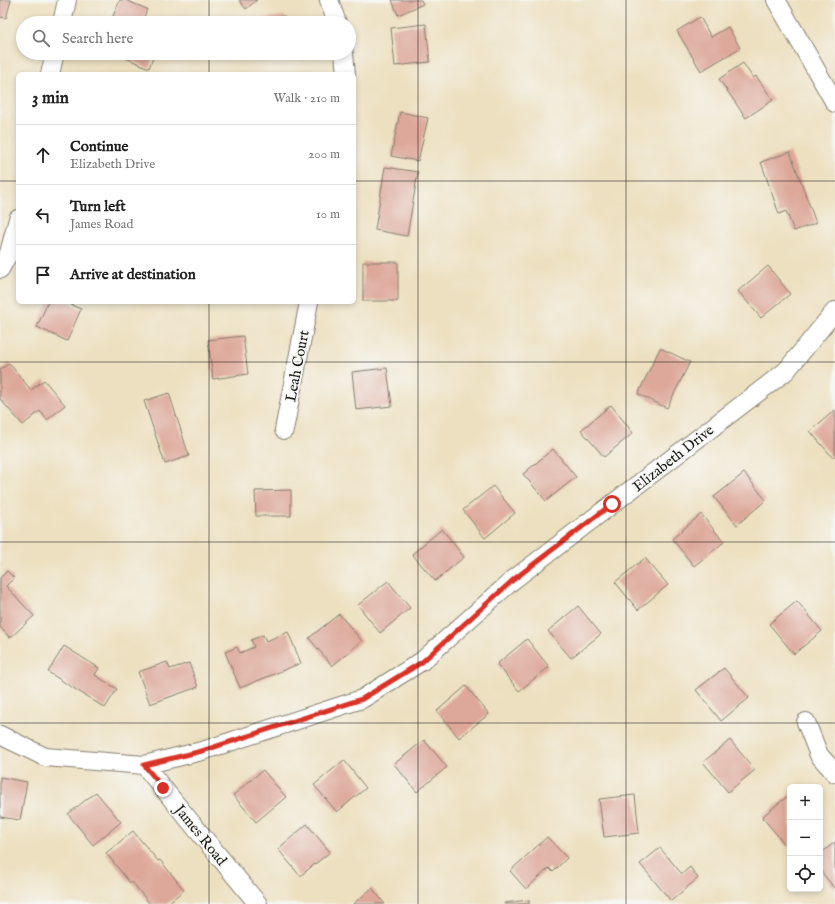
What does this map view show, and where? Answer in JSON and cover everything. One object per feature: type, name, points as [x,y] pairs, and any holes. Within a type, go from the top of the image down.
[{"type":"street","points":[[64,16],[67,0]]},
{"type":"street","points":[[329,0],[335,16]]},
{"type":"street","points":[[776,0],[835,103]]},
{"type":"street","points":[[50,72],[53,60]]},
{"type":"street","points":[[346,60],[346,72]]},
{"type":"street","points":[[0,269],[9,253],[16,227]]},
{"type":"street","name":"Leah Court","points":[[284,430],[310,304]]},
{"type":"street","name":"Elizabeth Drive","points":[[0,735],[45,757],[144,765],[202,751],[362,699],[422,662],[513,580],[786,371],[835,311]]},
{"type":"street","points":[[806,722],[819,755],[835,773]]},
{"type":"street","name":"James Road","points":[[144,765],[258,904]]},
{"type":"building","points":[[0,0],[11,0],[6,18],[0,17]]},
{"type":"building","points":[[120,0],[125,0],[147,9],[144,16],[113,16]]},
{"type":"building","points":[[239,0],[257,0],[246,9]]},
{"type":"building","points":[[392,0],[421,0],[423,4],[398,15]]},
{"type":"building","points":[[700,17],[711,37],[728,27],[740,48],[701,71],[677,31]]},
{"type":"building","points":[[426,24],[430,62],[395,66],[391,28]]},
{"type":"building","points":[[130,60],[152,60],[149,68]]},
{"type":"building","points":[[743,63],[753,78],[756,76],[773,100],[746,118],[719,79]]},
{"type":"building","points":[[400,112],[428,118],[418,161],[391,156]]},
{"type":"building","points":[[790,152],[816,223],[794,231],[786,211],[779,214],[761,162]]},
{"type":"building","points":[[385,167],[418,172],[407,236],[375,230]]},
{"type":"building","points":[[363,262],[398,262],[398,301],[363,301]]},
{"type":"building","points":[[768,266],[790,294],[761,318],[738,291]]},
{"type":"building","points":[[47,304],[72,304],[71,305],[81,309],[67,341],[37,327]]},
{"type":"building","points":[[243,336],[248,374],[213,379],[208,340]]},
{"type":"building","points":[[660,348],[690,362],[667,408],[638,394]]},
{"type":"building","points":[[9,363],[31,390],[44,380],[65,405],[47,420],[40,411],[23,425],[0,399],[0,370]]},
{"type":"building","points":[[387,368],[392,406],[356,410],[352,372]]},
{"type":"building","points":[[169,393],[189,456],[165,464],[144,401]]},
{"type":"building","points":[[611,405],[633,433],[604,457],[581,430]]},
{"type":"building","points":[[835,410],[835,456],[833,458],[810,431]]},
{"type":"building","points":[[553,449],[576,477],[546,501],[523,474]]},
{"type":"building","points":[[744,473],[766,500],[737,525],[714,497]]},
{"type":"building","points":[[493,486],[515,513],[485,538],[463,510]]},
{"type":"building","points":[[291,490],[291,516],[256,516],[255,491]]},
{"type":"building","points":[[701,514],[724,542],[694,566],[672,539]]},
{"type":"building","points":[[442,529],[464,557],[435,581],[412,554]]},
{"type":"building","points":[[645,558],[668,585],[638,610],[615,582]]},
{"type":"building","points":[[7,571],[14,578],[6,586],[34,616],[10,638],[0,627],[0,578]]},
{"type":"building","points":[[388,581],[410,608],[380,633],[358,605]]},
{"type":"building","points":[[797,601],[822,631],[794,654],[769,624]]},
{"type":"building","points":[[578,606],[601,634],[571,658],[548,631]]},
{"type":"building","points":[[339,614],[362,641],[332,666],[309,638]]},
{"type":"building","points":[[288,632],[301,663],[240,688],[225,652],[237,647],[240,653],[254,647],[251,640],[263,635],[266,641]]},
{"type":"building","points":[[527,639],[549,667],[519,691],[497,664]]},
{"type":"building","points":[[64,646],[99,668],[95,675],[117,689],[105,708],[48,672]]},
{"type":"building","points":[[167,662],[170,669],[189,663],[198,687],[150,704],[138,672]]},
{"type":"building","points":[[724,668],[749,698],[721,721],[696,690]]},
{"type":"building","points":[[466,686],[489,714],[459,738],[437,711]]},
{"type":"building","points":[[424,740],[447,767],[417,792],[394,764]]},
{"type":"building","points":[[730,740],[755,770],[728,792],[703,762]]},
{"type":"building","points":[[344,760],[366,788],[337,812],[314,785]]},
{"type":"building","points":[[263,770],[286,797],[256,822],[233,795]]},
{"type":"building","points":[[0,777],[27,782],[20,820],[0,817]]},
{"type":"building","points":[[96,792],[121,822],[93,845],[68,814]]},
{"type":"building","points":[[635,795],[639,833],[604,837],[599,799]]},
{"type":"building","points":[[787,796],[787,847],[762,817]]},
{"type":"building","points":[[307,824],[330,852],[300,876],[278,849]]},
{"type":"building","points":[[133,831],[158,861],[160,860],[184,890],[167,904],[150,904],[132,882],[130,883],[106,853]]},
{"type":"building","points":[[547,837],[567,858],[553,872],[549,868],[526,889],[510,871]]},
{"type":"building","points":[[835,842],[835,889],[823,874],[823,852]]},
{"type":"building","points":[[660,848],[682,874],[690,867],[698,878],[671,901],[640,864]]},
{"type":"building","points":[[372,888],[385,904],[353,904]]},
{"type":"building","points":[[529,900],[529,904],[504,904],[504,903]]},
{"type":"route","points":[[163,788],[144,765],[202,751],[362,699],[422,662],[513,580],[612,504]]}]
